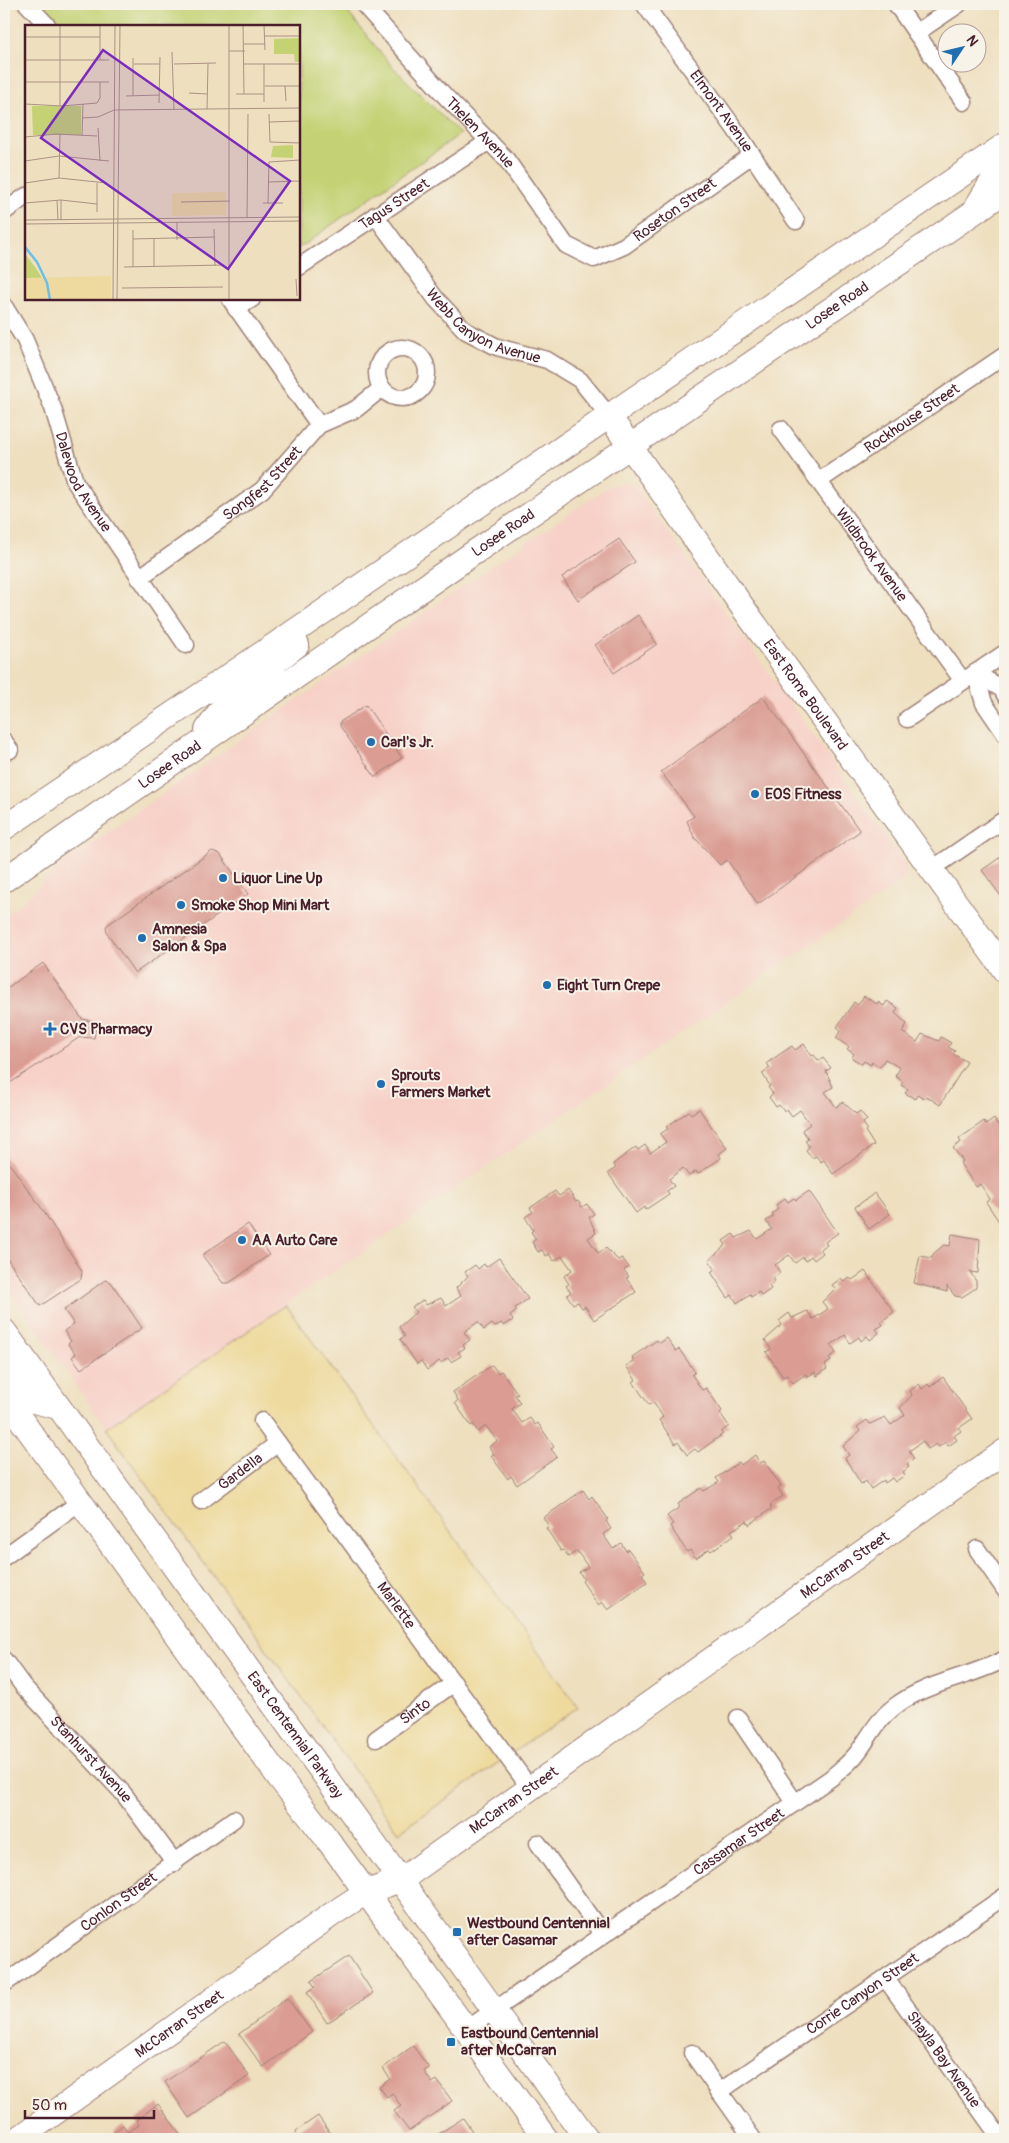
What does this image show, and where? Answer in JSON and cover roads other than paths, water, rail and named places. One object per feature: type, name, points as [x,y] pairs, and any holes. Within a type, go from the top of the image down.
[{"type":"main road","points":[[4,828],[1005,145]]},
{"type":"main road","points":[[972,214],[996,175],[1005,168]]},
{"type":"main road","name":"Losee Road","points":[[4,880],[258,701],[1005,191]]},
{"type":"main road","name":"East Rome Boulevard","points":[[609,416],[746,612],[1005,971]]},
{"type":"main road","points":[[258,701],[275,662],[296,647],[335,603]]},
{"type":"main road","points":[[199,742],[230,698],[246,684],[263,653]]},
{"type":"main road","name":"East Centennial Parkway","points":[[4,1330],[587,2139]]},
{"type":"main road","points":[[4,1364],[30,1400],[58,1407]]},
{"type":"main road","points":[[4,1396],[278,1776],[366,1892],[546,2139]]},
{"type":"main road","name":"McCarran Street","points":[[18,2139],[366,1892],[401,1880],[1005,1451]]},
{"type":"street","points":[[27,4],[47,25]]},
{"type":"street","name":"Thelen Avenue","points":[[363,4],[506,159],[566,245],[594,260]]},
{"type":"street","name":"Elmont Avenue","points":[[644,4],[752,155],[796,221]]},
{"type":"street","points":[[896,4],[964,102]]},
{"type":"street","points":[[916,33],[959,4]]},
{"type":"street","name":"Tagus Street","points":[[300,266],[488,141]]},
{"type":"street","name":"Roseton Street","points":[[594,260],[624,246],[752,155]]},
{"type":"street","points":[[4,212],[25,197]]},
{"type":"street","name":"Webb Canyon Avenue","points":[[375,215],[436,299],[466,331],[497,347],[547,360],[580,380],[609,416]]},
{"type":"street","points":[[248,300],[233,304],[319,425]]},
{"type":"street","name":"Dalewood Avenue","points":[[4,306],[25,340],[53,408],[75,482],[186,645]]},
{"type":"street","name":"Rockhouse Street","points":[[819,481],[1005,355]]},
{"type":"street","name":"Songfest Street","points":[[139,578],[262,490],[319,425],[356,409],[382,388]]},
{"type":"street","name":"Wildbrook Avenue","points":[[781,429],[969,677],[1005,734]]},
{"type":"street","points":[[907,719],[1005,653]]},
{"type":"street","name":"Wildbrook Avenue","points":[[969,677],[1002,689],[1005,694]]},
{"type":"street","points":[[932,869],[1005,819]]},
{"type":"street","name":"Marlette","points":[[262,1421],[530,1788]]},
{"type":"street","name":"Gardella","points":[[201,1501],[278,1443]]},
{"type":"street","points":[[4,1557],[80,1502]]},
{"type":"street","points":[[977,1549],[1005,1590]]},
{"type":"street","name":"Cassamar Street","points":[[467,2029],[794,1801],[831,1778],[857,1753],[878,1722],[904,1699],[923,1689],[966,1676],[1005,1659]]},
{"type":"street","name":"Stanhurst Avenue","points":[[4,1660],[23,1686],[123,1793],[175,1864]]},
{"type":"street","name":"Sinto","points":[[376,1739],[454,1683]]},
{"type":"street","points":[[738,1718],[794,1801]]},
{"type":"street","name":"Conlon Street","points":[[4,1984],[175,1864],[234,1819]]},
{"type":"street","points":[[538,1843],[603,1935]]},
{"type":"street","name":"Corrie Canyon Street","points":[[720,2092],[1005,1896]]},
{"type":"street","name":"Shayla Bay Avenue","points":[[886,1979],[1001,2139]]},
{"type":"street","points":[[692,2053],[754,2139]]},
{"type":"place","name":"Carl's Jr.","points":[[371,742]]},
{"type":"place","name":"EOS Fitness","points":[[755,794]]},
{"type":"place","name":"Liquor Line Up","points":[[223,878]]},
{"type":"place","name":"Smoke Shop Mini Mart","points":[[181,905]]},
{"type":"place","name":"Amnesia Salon & Spa","points":[[142,938]]},
{"type":"place","name":"Eight Turn Crepe","points":[[547,985]]},
{"type":"place","name":"CVS Pharmacy","points":[[50,1029]]},
{"type":"place","name":"Sprouts Farmers Market","points":[[381,1084]]},
{"type":"place","name":"AA Auto Care","points":[[242,1240]]},
{"type":"place","name":"Westbound Centennial after Casamar","points":[[457,1932]]},
{"type":"place","name":"Eastbound Centennial after McCarran","points":[[451,2042]]}]
